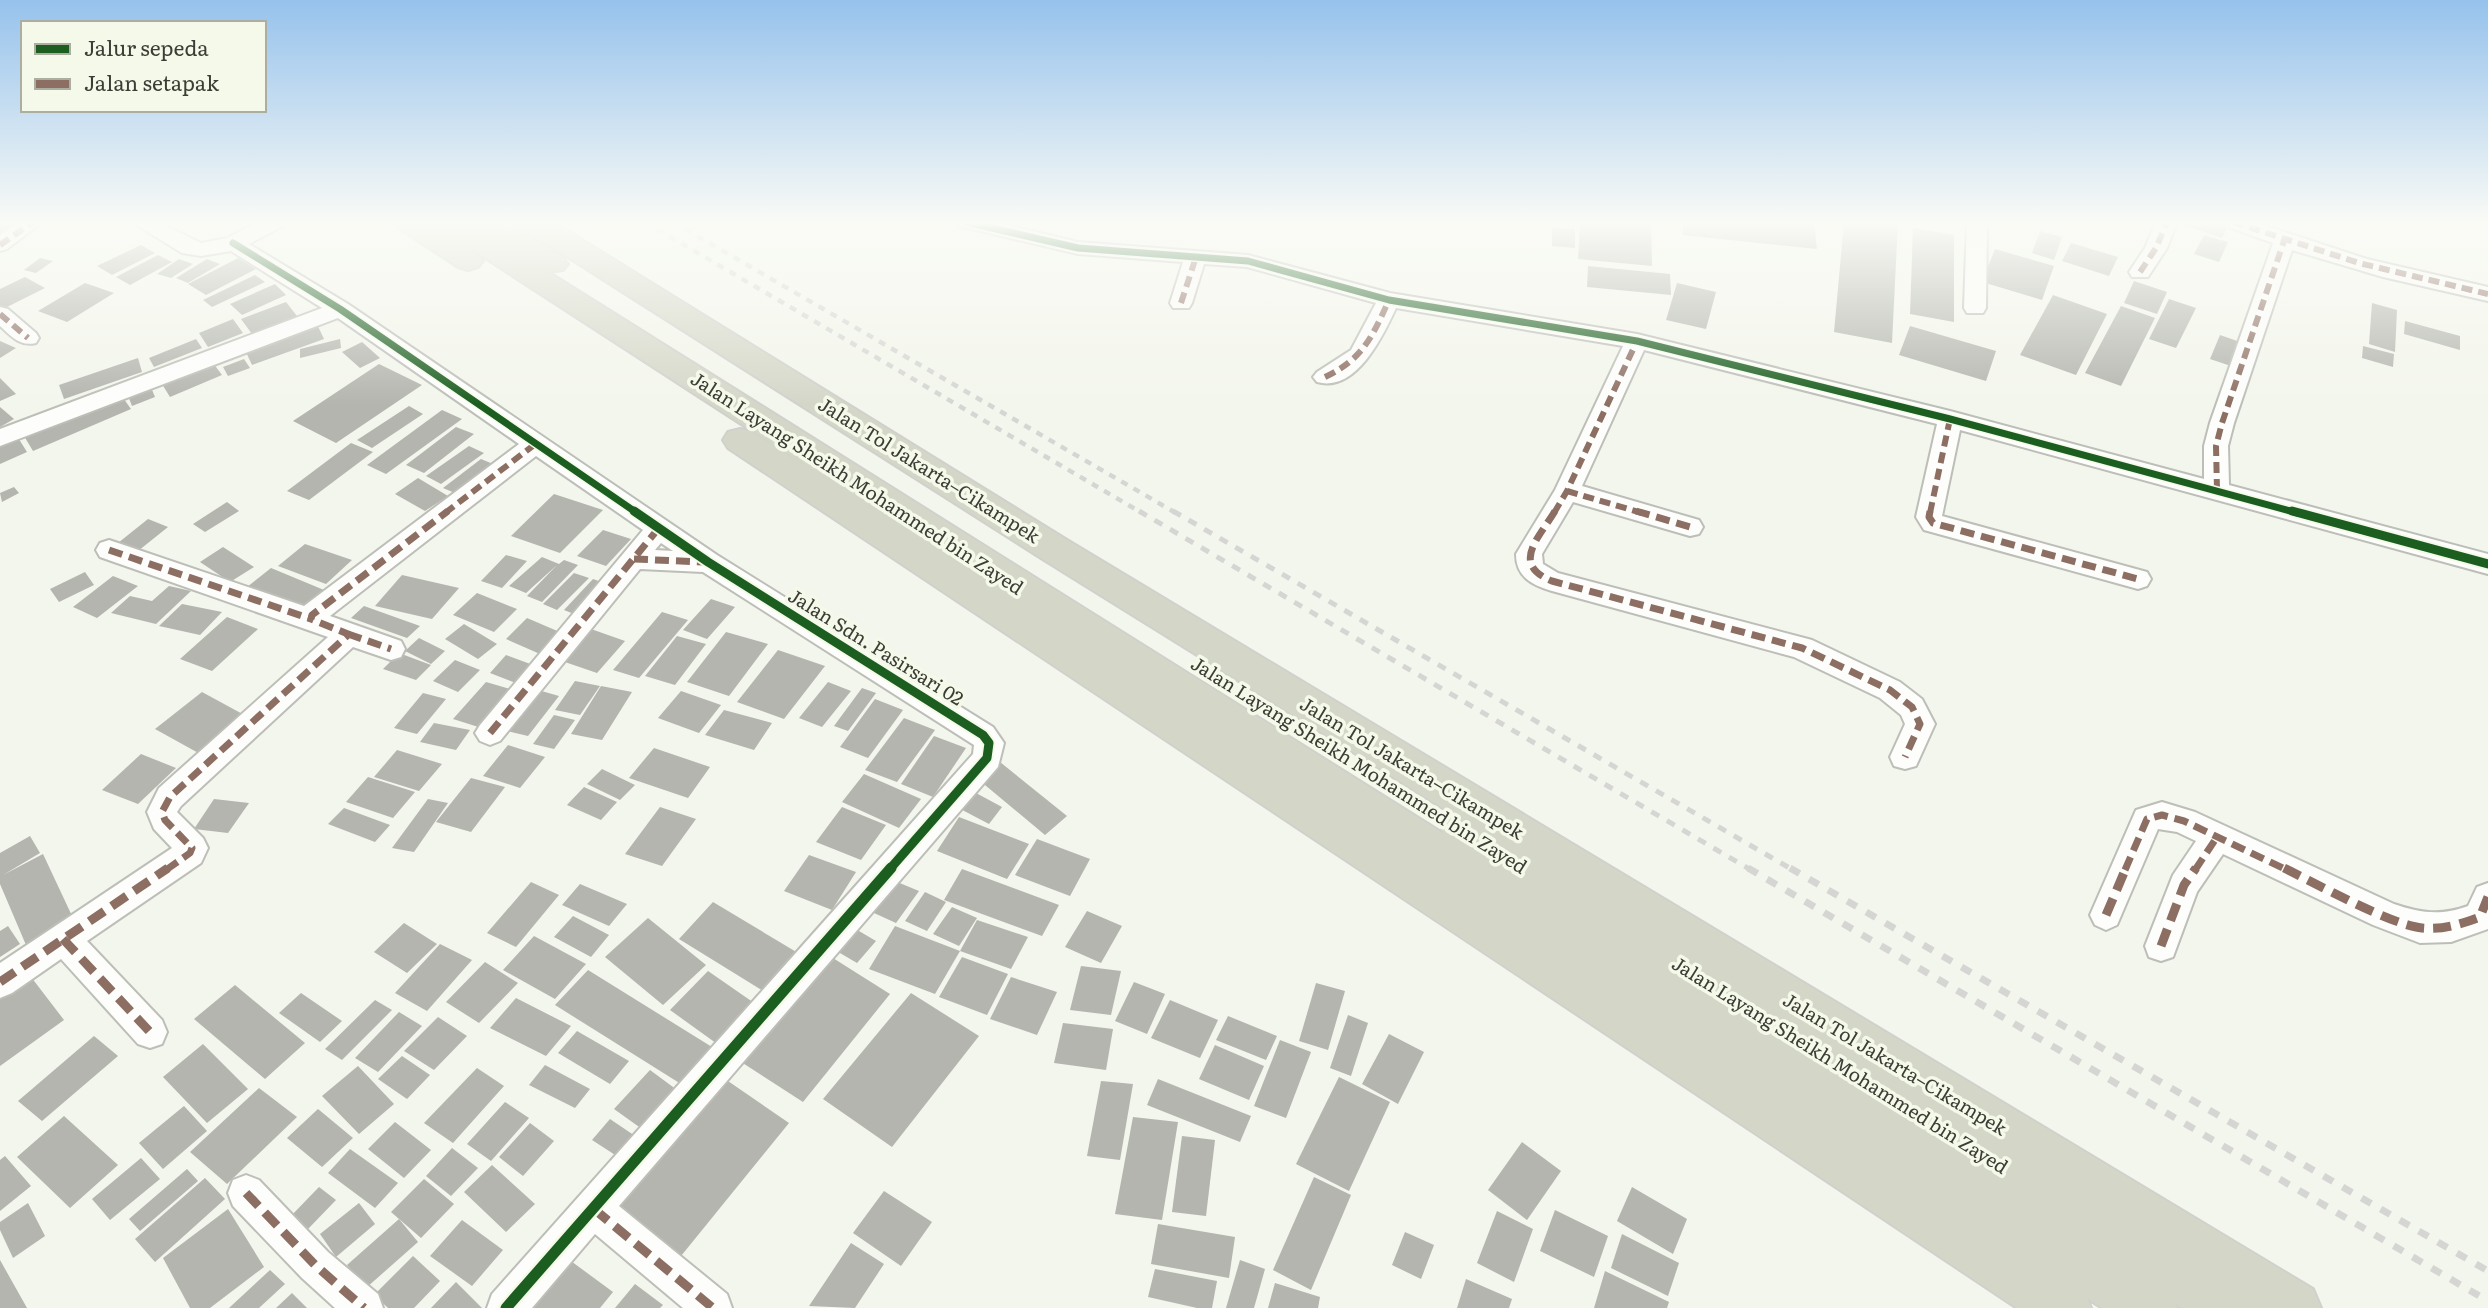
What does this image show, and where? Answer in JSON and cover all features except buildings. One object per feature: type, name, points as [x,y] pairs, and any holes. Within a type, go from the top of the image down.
[{"type":"highway","points":[[502,283],[2064,1308]]},
{"type":"highway","name":"Jalan Layang Sheikh Mohammed bin Zayed","points":[[545,283],[2150,1308]]},
{"type":"highway","name":"Jalan Layang Sheikh Mohammed bin Zayed","points":[[584,283],[2231,1308]]},
{"type":"highway","name":"Jalan Tol Jakarta–Cikampek","points":[[630,283],[1078,563],[2294,1308]]},
{"type":"street","name":"Jalan Sdn. Pasirsari 02","points":[[303,283],[658,529],[983,735],[989,743],[989,752],[594,1209]]},
{"type":"street","points":[[1181,303],[1188,283]]},
{"type":"street","points":[[1328,283],[1390,300],[1637,341],[1950,419],[2488,564]]},
{"type":"street","points":[[1975,308],[1976,283]]},
{"type":"street","points":[[2217,490],[2216,446],[2270,283]]},
{"type":"street","points":[[2430,283],[2488,294]]},
{"type":"street","points":[[1325,377],[1353,365],[1364,351],[1390,300]]},
{"type":"street","points":[[0,438],[340,309]]},
{"type":"street","points":[[0,314],[28,338]]},
{"type":"street","points":[[1637,341],[1567,491],[1529,554],[1528,564],[1534,573],[1552,581],[1802,648],[1856,672],[1890,690],[1912,707],[1920,724],[1905,757]]},
{"type":"street","points":[[1950,419],[1929,517],[1933,523],[2138,579]]},
{"type":"street","points":[[311,619],[534,445]]},
{"type":"street","points":[[1567,491],[1690,527]]},
{"type":"street","points":[[490,733],[658,529]]},
{"type":"street","points":[[109,550],[391,649]]},
{"type":"street","points":[[634,559],[708,562]]},
{"type":"street","points":[[0,982],[190,853],[192,848],[165,820],[162,812],[166,802],[348,634]]},
{"type":"street","points":[[2106,915],[2147,819],[2162,815],[2217,836],[2384,915],[2420,928],[2451,927],[2480,917],[2488,897]]},
{"type":"street","points":[[2161,946],[2184,885],[2217,836]]},
{"type":"street","points":[[63,939],[150,1032]]},
{"type":"street","points":[[246,1193],[315,1265],[364,1308]]},
{"type":"street","points":[[506,1308],[594,1209],[713,1308]]},
{"type":"railway","points":[[749,283],[1142,513]]},
{"type":"railway","points":[[779,283],[1176,513]]},
{"type":"railway","points":[[1139,511],[1751,870]]},
{"type":"railway","points":[[1173,511],[1793,870]]},
{"type":"railway","points":[[1748,868],[2488,1301]]},
{"type":"railway","points":[[1790,868],[2488,1271]]},
{"type":"marked path","points":[[1181,303],[1188,283]]},
{"type":"marked path","points":[[2217,490],[2216,446],[2270,283]]},
{"type":"marked path","points":[[2437,283],[2488,294]]},
{"type":"marked path","points":[[1325,377],[1359,355],[1372,336],[1389,300]]},
{"type":"marked path","points":[[0,314],[28,338]]},
{"type":"marked path","points":[[1637,341],[1567,491],[1529,554],[1532,569],[1552,581],[1802,648],[1890,690],[1912,707],[1920,724],[1905,757]]},
{"type":"marked path","points":[[1950,419],[1929,517],[1933,523],[2138,579]]},
{"type":"marked path","points":[[0,982],[190,853],[192,848],[165,820],[162,812],[170,797],[347,636],[348,634],[311,619],[312,615],[534,445]]},
{"type":"marked path","points":[[1567,491],[1690,527]]},
{"type":"marked path","points":[[490,733],[658,529]]},
{"type":"marked path","points":[[109,550],[311,619]]},
{"type":"marked path","points":[[634,559],[704,562]]},
{"type":"marked path","points":[[348,634],[391,649]]},
{"type":"marked path","points":[[2106,915],[2147,819],[2162,815],[2184,821],[2384,915],[2420,928],[2451,927],[2480,917],[2488,897]]},
{"type":"marked path","points":[[2161,946],[2184,885],[2217,837]]},
{"type":"marked path","points":[[63,939],[150,1032]]},
{"type":"marked path","points":[[246,1193],[315,1265],[364,1308]]},
{"type":"marked path","points":[[594,1209],[713,1308]]},
{"type":"cycle path","points":[[298,283],[340,309],[708,562],[983,735],[989,743],[987,758],[506,1308]]},
{"type":"cycle path","points":[[1328,283],[1389,300],[1637,341],[1950,419],[2488,564]]}]
